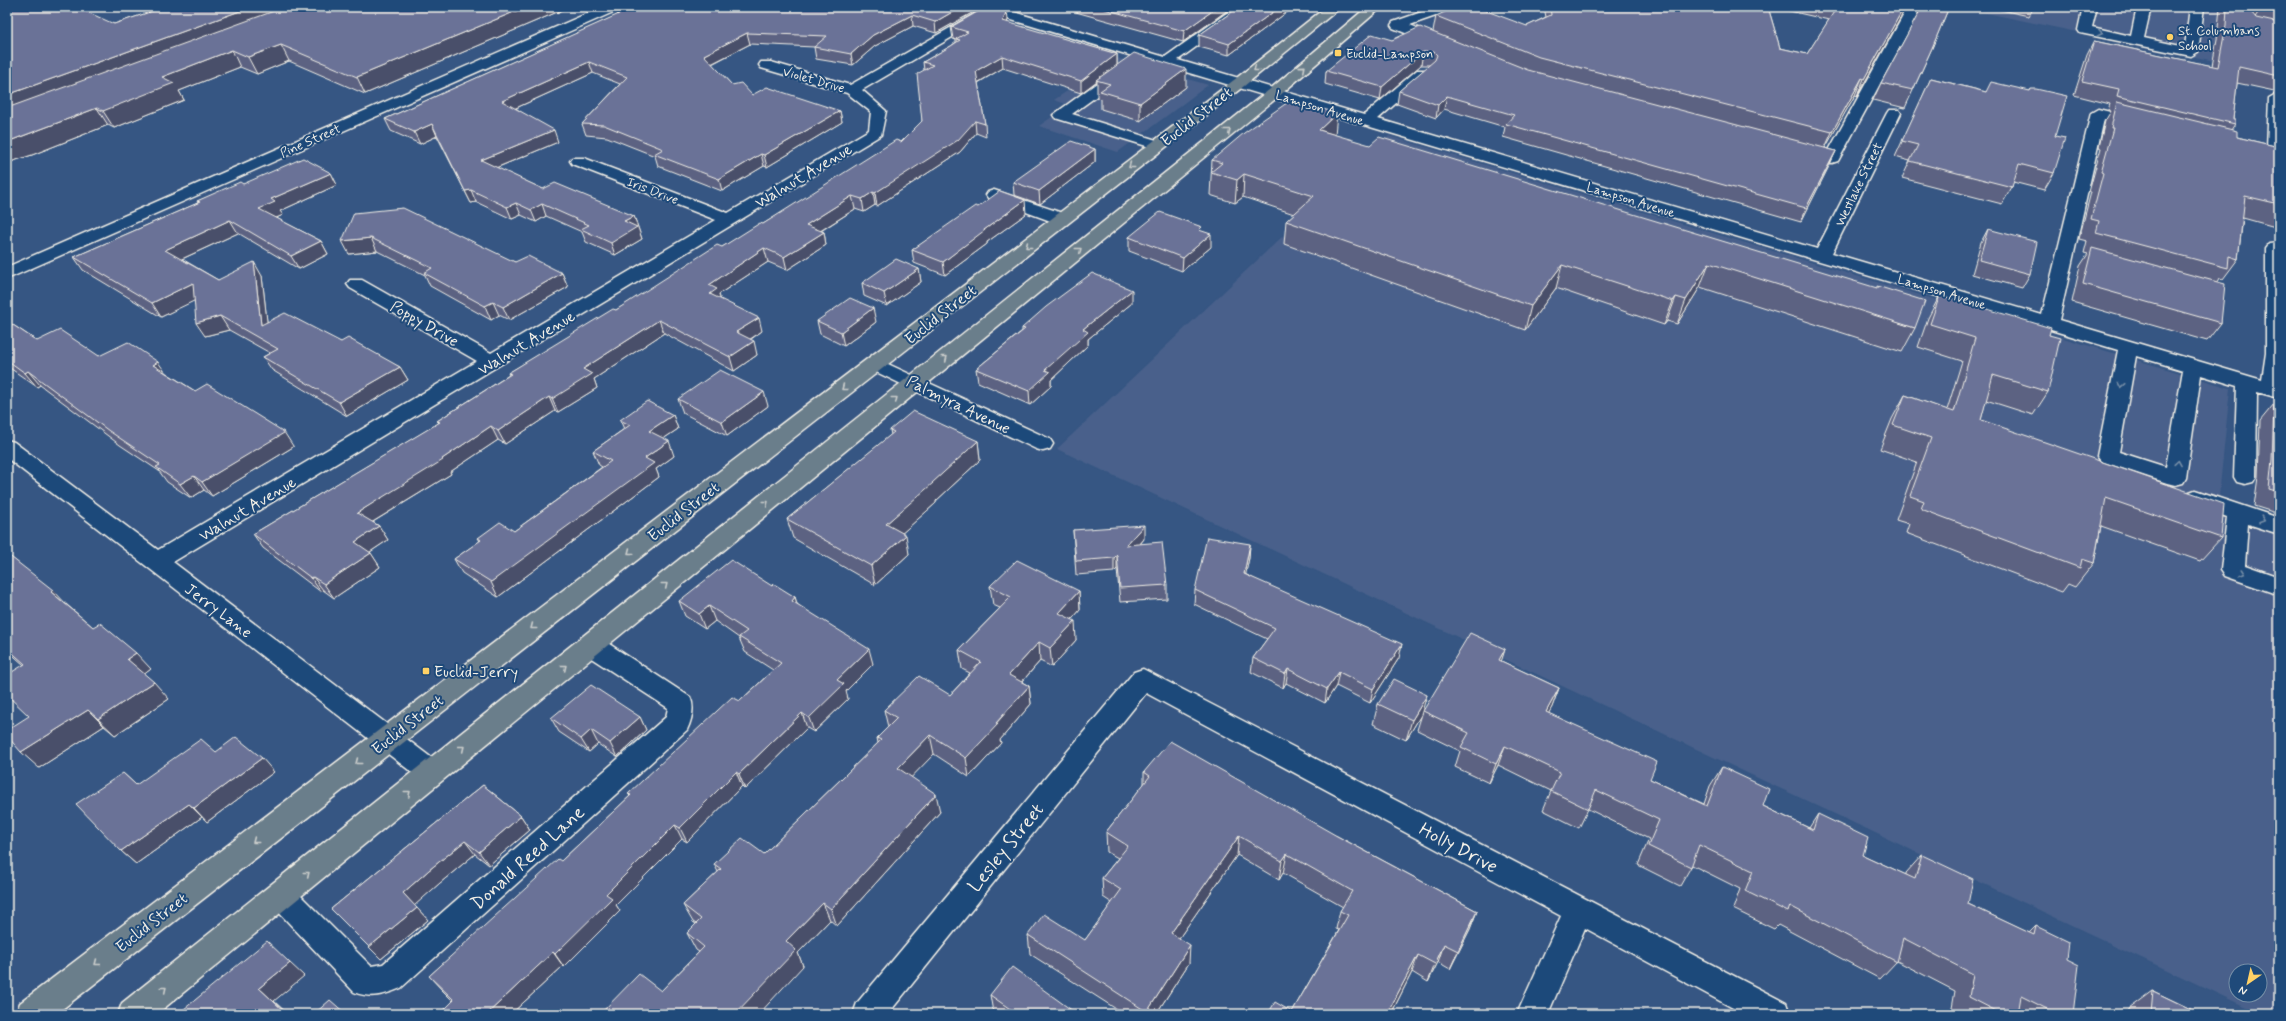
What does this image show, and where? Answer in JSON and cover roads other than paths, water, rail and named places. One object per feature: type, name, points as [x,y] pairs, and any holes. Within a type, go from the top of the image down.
[{"type":"main road","name":"Euclid Street","points":[[31,1014],[1239,83],[1334,7]]},
{"type":"main road","name":"Euclid Street","points":[[133,1014],[1274,93],[1375,7]]},
{"type":"street","name":"Pine Street","points":[[7,274],[613,7]]},
{"type":"street","points":[[1167,62],[1244,7]]},
{"type":"street","points":[[1448,7],[1398,25],[1457,49]]},
{"type":"street","points":[[1794,148],[1832,158],[1911,14],[1880,7]]},
{"type":"street","points":[[2090,7],[2085,30],[2191,52],[2198,7]]},
{"type":"street","points":[[2137,41],[2144,7]]},
{"type":"street","points":[[852,90],[989,8]]},
{"type":"street","name":"Lampson Avenue","points":[[989,8],[2275,390]]},
{"type":"street","points":[[1145,55],[1060,115],[1158,145]]},
{"type":"street","name":"Violet Drive","points":[[766,65],[852,90],[879,111]]},
{"type":"street","points":[[1367,121],[1427,69]]},
{"type":"street","points":[[2279,99],[2276,98],[2275,148],[2279,149]]},
{"type":"street","name":"Walnut Avenue","points":[[156,562],[876,132],[879,111]]},
{"type":"street","name":"Westlake Street","points":[[1822,256],[1894,113]]},
{"type":"street","points":[[2049,323],[2072,257],[2098,113],[2152,126]]},
{"type":"street","name":"Iris Drive","points":[[578,161],[728,219]]},
{"type":"street","points":[[994,195],[1062,219]]},
{"type":"street","points":[[2275,390],[2277,352],[2275,248],[2279,248]]},
{"type":"street","name":"Poppy Drive","points":[[356,284],[493,362]]},
{"type":"street","points":[[2128,347],[2108,456],[2175,478],[2193,366]]},
{"type":"street","name":"Palmyra Avenue","points":[[875,364],[1042,444]]},
{"type":"street","points":[[2244,478],[2247,382]]},
{"type":"street","name":"Jerry Lane","points":[[7,447],[389,738],[432,773]]},
{"type":"street","points":[[2119,459],[2118,473],[2279,526]]},
{"type":"street","points":[[2238,512],[2233,570],[2279,586]]},
{"type":"street","name":"Donald Reed Lane","points":[[281,895],[365,982],[390,978],[678,722],[681,704],[591,645]]},
{"type":"street","name":"Holly Drive","points":[[1143,679],[1775,1014]]},
{"type":"street","name":"Lesley Street","points":[[868,1014],[1143,679]]},
{"type":"street","points":[[1532,1014],[1578,910]]},
{"type":"place","name":"St. Columbans School","points":[[2170,37]]},
{"type":"place","name":"Euclid-Lampson","points":[[1338,53]]},
{"type":"place","name":"Euclid-Jerry","points":[[426,671]]}]
